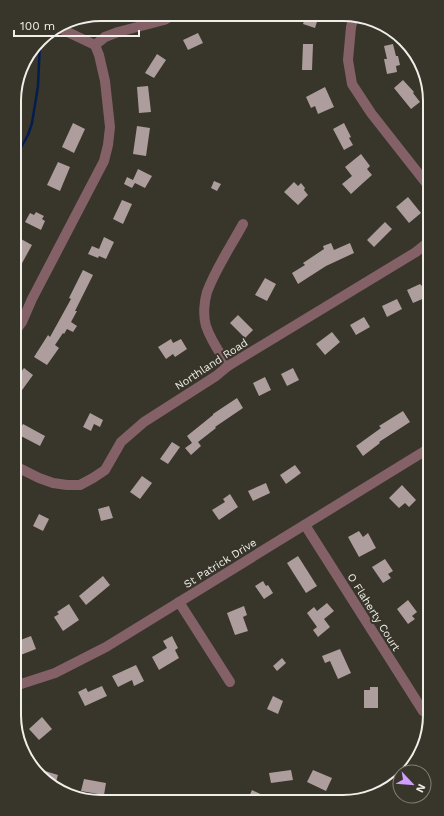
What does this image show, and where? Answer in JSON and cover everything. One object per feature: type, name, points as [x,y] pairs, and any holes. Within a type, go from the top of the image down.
[{"type":"street","points":[[95,46],[105,37],[160,21]]},
{"type":"street","points":[[352,22],[348,60],[352,84],[371,113],[423,179]]},
{"type":"street","points":[[21,323],[32,299],[104,161],[108,145],[110,127],[99,56],[95,46],[64,30]]},
{"type":"street","points":[[228,366],[212,341],[206,324],[204,306],[207,293],[218,269],[243,224]]},
{"type":"street","name":"Northland Road","points":[[21,469],[53,483],[67,485],[80,485],[93,478],[105,470],[120,442],[144,422],[228,366],[423,246]]},
{"type":"street","name":"St Patrick Drive","points":[[21,684],[55,673],[106,646],[423,452]]},
{"type":"street","name":"O Flaherty Court","points":[[305,525],[423,711]]},
{"type":"street","points":[[179,602],[230,682]]},
{"type":"building","points":[[304,21],[317,21],[315,28],[303,24]]},
{"type":"building","points":[[198,33],[203,43],[188,50],[183,40]]},
{"type":"building","points":[[303,44],[313,44],[312,70],[302,70]]},
{"type":"building","points":[[393,44],[400,65],[396,66],[397,72],[387,74],[384,59],[387,59],[384,46]]},
{"type":"building","points":[[157,54],[166,60],[154,78],[145,73]]},
{"type":"building","points":[[403,80],[414,92],[413,93],[420,102],[411,109],[394,88]]},
{"type":"building","points":[[148,86],[151,112],[139,113],[137,87]]},
{"type":"building","points":[[325,87],[334,107],[318,114],[315,106],[311,108],[306,97]]},
{"type":"building","points":[[73,123],[85,129],[74,153],[62,147]]},
{"type":"building","points":[[344,123],[353,145],[344,150],[333,129]]},
{"type":"building","points":[[137,126],[150,128],[146,156],[133,154]]},
{"type":"building","points":[[361,154],[370,166],[367,169],[372,175],[351,194],[342,184],[352,176],[345,167]]},
{"type":"building","points":[[58,162],[70,167],[60,191],[47,185]]},
{"type":"building","points":[[138,169],[152,176],[145,188],[135,183],[132,188],[124,184],[127,177],[133,180]]},
{"type":"building","points":[[214,181],[221,184],[217,191],[211,188]]},
{"type":"building","points":[[294,182],[298,186],[301,183],[308,195],[298,205],[284,192]]},
{"type":"building","points":[[408,197],[421,213],[409,223],[396,207]]},
{"type":"building","points":[[122,200],[132,204],[123,224],[113,219]]},
{"type":"building","points":[[36,212],[44,216],[42,219],[45,221],[41,230],[25,222],[30,213],[34,215]]},
{"type":"building","points":[[385,222],[392,229],[374,247],[367,240]]},
{"type":"building","points":[[104,237],[114,242],[106,259],[88,254],[92,246],[99,249]]},
{"type":"building","points":[[21,239],[32,245],[21,265]]},
{"type":"building","points":[[331,243],[334,250],[350,243],[354,253],[326,266],[298,284],[292,273],[305,265],[303,263],[324,249],[323,246]]},
{"type":"building","points":[[83,270],[93,275],[71,322],[77,326],[73,332],[67,329],[64,334],[63,333],[55,345],[59,348],[47,365],[34,357],[48,335],[50,337],[71,299],[69,298]]},
{"type":"building","points":[[265,278],[276,284],[267,301],[255,295]]},
{"type":"building","points":[[420,284],[423,286],[423,299],[413,303],[407,290]]},
{"type":"building","points":[[397,299],[402,309],[387,317],[382,306]]},
{"type":"building","points":[[238,315],[253,330],[245,338],[230,323]]},
{"type":"building","points":[[364,317],[370,327],[356,335],[350,325]]},
{"type":"building","points":[[332,332],[340,342],[325,355],[316,344]]},
{"type":"building","points":[[171,339],[173,343],[181,339],[187,349],[175,357],[173,354],[166,359],[158,347]]},
{"type":"building","points":[[24,368],[33,375],[21,392],[21,372]]},
{"type":"building","points":[[293,368],[299,380],[287,386],[281,374]]},
{"type":"building","points":[[265,377],[271,390],[259,396],[253,383]]},
{"type":"building","points":[[237,398],[243,408],[215,427],[216,428],[198,442],[201,446],[191,455],[185,448],[192,443],[187,436],[213,414]]},
{"type":"building","points":[[403,411],[410,422],[379,442],[380,443],[363,456],[356,446],[381,428],[379,426]]},
{"type":"building","points":[[90,413],[103,420],[100,427],[94,424],[91,431],[83,427]]},
{"type":"building","points":[[23,424],[45,436],[40,446],[21,436],[21,427]]},
{"type":"building","points":[[172,442],[180,447],[168,464],[160,459]]},
{"type":"building","points":[[295,465],[301,473],[286,484],[280,475]]},
{"type":"building","points":[[142,476],[152,483],[140,499],[130,492]]},
{"type":"building","points":[[266,483],[270,493],[253,501],[248,491]]},
{"type":"building","points":[[402,485],[416,500],[409,507],[405,503],[399,508],[389,498]]},
{"type":"building","points":[[230,494],[238,507],[219,520],[212,510],[225,502],[223,499]]},
{"type":"building","points":[[109,506],[113,518],[101,521],[98,509]]},
{"type":"building","points":[[39,514],[49,519],[43,531],[33,526]]},
{"type":"building","points":[[359,531],[363,537],[368,533],[376,548],[359,557],[348,537]]},
{"type":"building","points":[[298,556],[317,586],[306,593],[287,563]]},
{"type":"building","points":[[385,559],[393,571],[388,574],[391,578],[383,583],[372,567]]},
{"type":"building","points":[[103,576],[110,585],[86,605],[79,596]]},
{"type":"building","points":[[263,581],[266,586],[268,585],[273,593],[264,599],[255,586]]},
{"type":"building","points":[[408,600],[417,612],[412,616],[415,619],[408,624],[397,609]]},
{"type":"building","points":[[327,603],[334,611],[324,619],[330,627],[318,637],[313,630],[317,627],[307,613],[314,607],[317,611]]},
{"type":"building","points":[[69,604],[79,620],[63,631],[54,617],[59,614],[57,612]]},
{"type":"building","points":[[244,606],[247,615],[243,617],[248,631],[235,635],[227,613]]},
{"type":"building","points":[[31,636],[36,649],[21,655],[21,640]]},
{"type":"building","points":[[172,636],[178,648],[175,650],[179,658],[159,670],[152,657],[167,648],[163,641]]},
{"type":"building","points":[[340,649],[351,673],[338,679],[330,661],[325,663],[322,656]]},
{"type":"building","points":[[282,658],[286,663],[277,671],[273,666]]},
{"type":"building","points":[[136,665],[144,681],[134,686],[132,680],[118,687],[112,676]]},
{"type":"building","points":[[102,686],[107,696],[85,706],[78,692],[86,688],[88,692]]},
{"type":"building","points":[[370,687],[378,687],[378,708],[364,708],[364,690],[370,690]]},
{"type":"building","points":[[273,696],[283,701],[278,714],[267,709]]},
{"type":"building","points":[[42,717],[52,729],[39,740],[29,729]]},
{"type":"building","points":[[291,770],[293,780],[271,783],[269,773]]},
{"type":"building","points":[[313,770],[332,778],[326,791],[307,782]]},
{"type":"building","points":[[45,772],[58,775],[56,781],[48,775]]},
{"type":"building","points":[[84,779],[106,783],[104,795],[81,791]]},
{"type":"building","points":[[252,790],[263,795],[250,795]]},
{"type":"waterway","points":[[21,147],[28,135],[32,123],[38,86],[40,50]]}]
